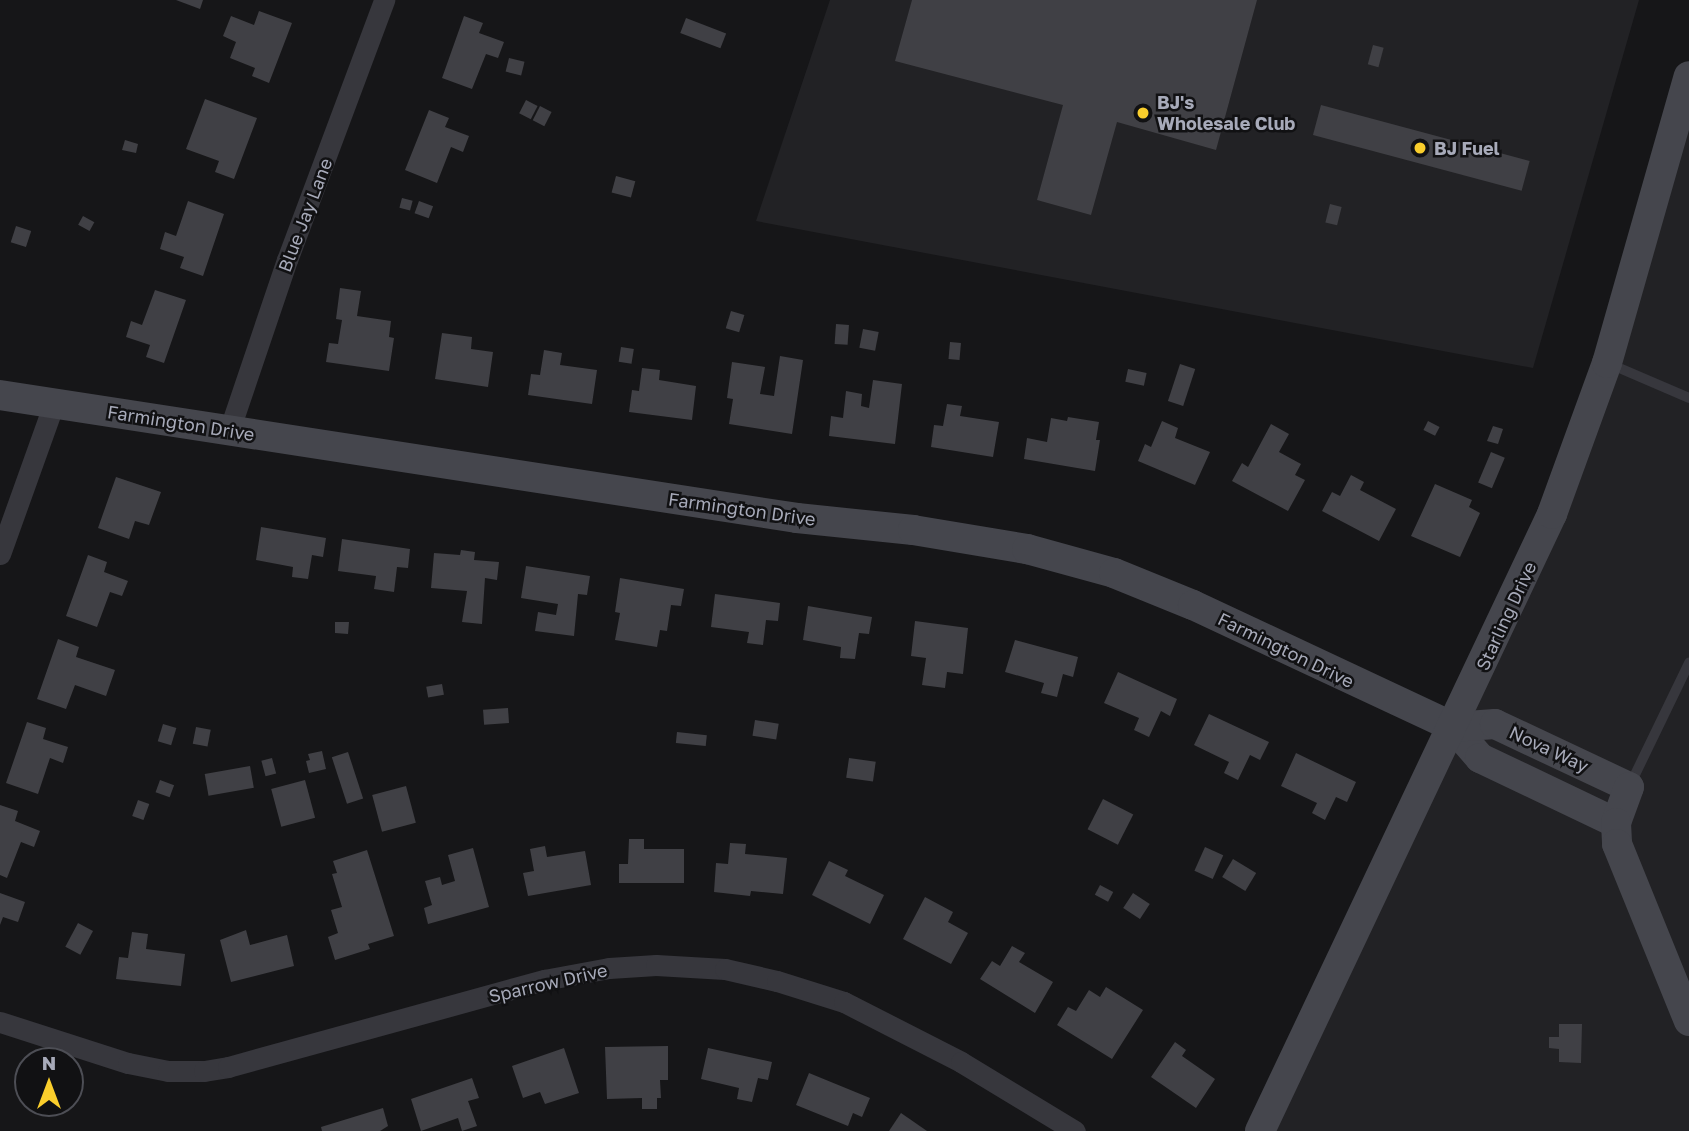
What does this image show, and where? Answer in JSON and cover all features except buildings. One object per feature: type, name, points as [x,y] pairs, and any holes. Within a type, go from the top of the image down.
[{"type":"street","name":"Blue Jay Lane","points":[[229,431],[288,260],[384,0]]},
{"type":"street","name":"Starling Drive","points":[[1260,1131],[1552,514],[1607,363],[1689,76]]},
{"type":"street","name":"Farmington Drive","points":[[0,395],[797,518],[913,530],[1027,549],[1114,573],[1193,605],[1453,727]]},
{"type":"street","points":[[0,554],[54,403]]},
{"type":"street","name":"Nova Way","points":[[1453,727],[1495,724],[1629,788]]},
{"type":"street","points":[[1453,727],[1480,758],[1616,823]]},
{"type":"street","points":[[1629,788],[1616,823],[1617,844],[1689,1021]]},
{"type":"street","name":"Sparrow Drive","points":[[0,1022],[128,1063],[168,1071],[204,1071],[307,1046],[544,980],[609,968],[656,965],[724,969],[777,981],[869,1013],[961,1062],[1075,1131]]},
{"type":"lane","points":[[1607,363],[1689,398]]},
{"type":"lane","points":[[1629,788],[1689,663]]},
{"type":"shaded area","points":[[830,0],[1639,0],[1533,368],[756,221]]},
{"type":"shaded area","points":[[1689,73],[1689,1131],[1261,1131],[1523,578]]},
{"type":"place","name":"BJ's Wholesale Club","points":[[1143,113]]},
{"type":"place","name":"BJ Fuel","points":[[1420,148]]}]
